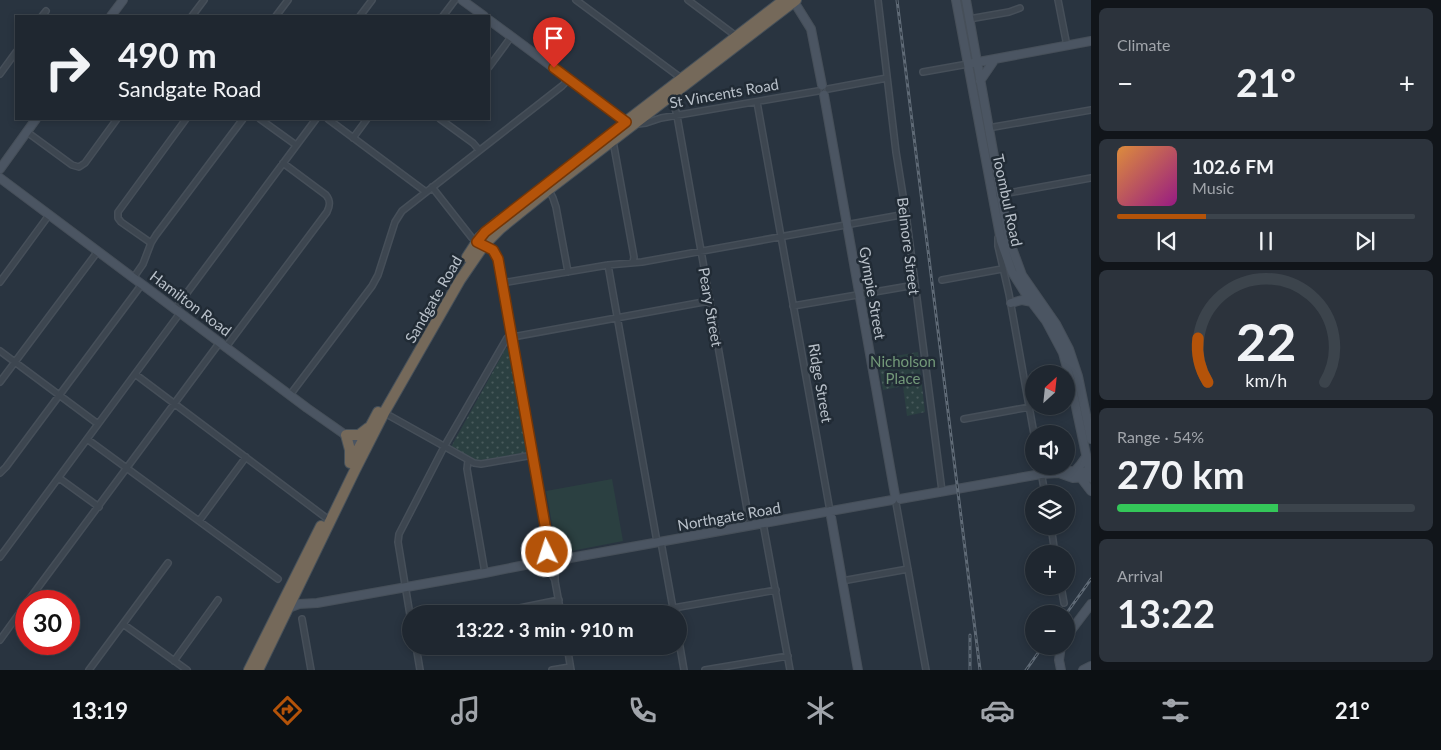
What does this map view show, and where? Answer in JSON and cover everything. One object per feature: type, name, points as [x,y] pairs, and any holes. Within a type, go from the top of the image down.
[{"type":"highway","name":"Sandgate Road","points":[[253,669],[288,610],[363,447],[369,428],[490,228],[792,0]]},
{"type":"highway","name":"Sandgate Road","points":[[667,94],[682,78],[739,39]]},
{"type":"highway","name":"Sandgate Road","points":[[253,669],[350,466],[471,262],[480,243],[613,140],[631,123]]},
{"type":"highway","points":[[350,466],[350,450],[346,435],[359,435],[369,428]]},
{"type":"street","points":[[112,15],[123,0]]},
{"type":"street","points":[[193,15],[204,0]]},
{"type":"street","points":[[277,15],[288,0]]},
{"type":"street","points":[[361,15],[372,0]]},
{"type":"street","points":[[444,15],[455,0]]},
{"type":"street","points":[[576,0],[682,78]]},
{"type":"street","points":[[688,0],[739,39]]},
{"type":"street","name":"Gympie Street","points":[[792,0],[811,29],[926,670]]},
{"type":"street","name":"Belmore Street","points":[[878,0],[942,491]]},
{"type":"street","name":"Toombul Road","points":[[956,0],[972,63],[996,195],[1009,240],[1018,266],[1031,290],[1062,333],[1073,358],[1091,438]]},
{"type":"street","name":"Toombul Road","points":[[966,0],[972,63],[980,81],[988,128],[999,232],[1012,272],[1055,336],[1066,362],[1091,475]]},
{"type":"street","points":[[1058,0],[1067,46]]},
{"type":"street","points":[[466,1],[483,15]]},
{"type":"street","points":[[969,19],[1009,12],[1020,8]]},
{"type":"street","points":[[43,15],[46,11]]},
{"type":"street","points":[[490,21],[631,123]]},
{"type":"street","points":[[490,66],[511,36]]},
{"type":"street","points":[[923,72],[1091,41]]},
{"type":"street","points":[[0,74],[15,53]]},
{"type":"street","points":[[980,81],[994,59]]},
{"type":"street","name":"St Vincents Road","points":[[631,123],[643,124],[677,116],[887,78]]},
{"type":"street","points":[[290,395],[372,286],[378,275],[399,214],[569,79]]},
{"type":"street","name":"Peary Street","points":[[667,94],[674,103],[677,116],[750,526]]},
{"type":"street","name":"Ridge Street","points":[[757,102],[858,670]]},
{"type":"street","points":[[988,128],[1091,110]]},
{"type":"street","points":[[0,168],[35,120]]},
{"type":"street","points":[[27,132],[72,165],[79,167],[83,165],[116,120]]},
{"type":"street","points":[[151,243],[121,222],[118,218],[118,212],[185,120]]},
{"type":"street","points":[[134,278],[145,261],[151,243],[242,120]]},
{"type":"street","points":[[261,120],[296,146]]},
{"type":"street","points":[[0,558],[135,374],[315,120]]},
{"type":"street","points":[[329,120],[426,192]]},
{"type":"street","points":[[353,138],[366,120]]},
{"type":"street","points":[[448,121],[479,150]]},
{"type":"street","points":[[613,140],[634,257],[633,263]]},
{"type":"street","points":[[37,590],[174,404],[329,209],[330,201],[326,196],[283,163]]},
{"type":"street","name":"Hamilton Road","points":[[0,178],[290,395],[363,447]]},
{"type":"street","points":[[996,195],[1091,178]]},
{"type":"street","points":[[432,187],[472,238],[496,253],[559,605]]},
{"type":"street","points":[[548,190],[554,198],[568,272]]},
{"type":"street","points":[[502,283],[608,265],[633,263],[906,214]]},
{"type":"street","points":[[0,282],[49,215]]},
{"type":"street","points":[[999,232],[998,246],[1002,269],[1011,303],[1025,380]]},
{"type":"street","points":[[0,382],[98,251]]},
{"type":"street","points":[[608,265],[672,605]]},
{"type":"street","points":[[942,280],[1002,269]]},
{"type":"street","points":[[0,473],[6,468],[142,284]]},
{"type":"street","points":[[793,306],[915,285]]},
{"type":"street","points":[[1011,303],[1022,300],[1032,302]]},
{"type":"street","points":[[408,605],[398,537],[444,447],[507,338],[709,301]]},
{"type":"street","points":[[0,351],[98,424]]},
{"type":"street","points":[[135,374],[325,517]]},
{"type":"street","points":[[964,419],[1025,408]]},
{"type":"street","points":[[390,416],[474,463],[481,464],[533,454]]},
{"type":"street","points":[[87,439],[278,580]]},
{"type":"street","points":[[199,521],[246,457]]},
{"type":"street","points":[[1075,471],[1086,457]]},
{"type":"street","points":[[468,460],[467,469],[485,573]]},
{"type":"street","name":"Northgate Road","points":[[1075,472],[1091,475]]},
{"type":"street","name":"Northgate Road","points":[[288,610],[299,604],[317,603],[750,526],[942,491],[1025,473]]},
{"type":"street","name":"Northgate Road","points":[[1063,475],[1081,478],[1091,475]]},
{"type":"street","points":[[59,478],[99,506]]},
{"type":"street","points":[[1081,478],[1091,491]]},
{"type":"street","points":[[763,523],[790,670]]},
{"type":"street","points":[[89,670],[168,564]]},
{"type":"street","points":[[842,581],[908,569]]},
{"type":"street","points":[[687,608],[776,590]]},
{"type":"street","points":[[1063,595],[1064,603]]},
{"type":"street","points":[[174,661],[218,600]]},
{"type":"street","points":[[534,605],[558,600]]},
{"type":"street","points":[[1075,625],[1091,604]]},
{"type":"street","points":[[0,640],[15,619]]},
{"type":"street","points":[[302,619],[311,670]]},
{"type":"street","points":[[123,624],[187,670]]},
{"type":"street","points":[[418,655],[420,670]]},
{"type":"street","points":[[552,670],[571,668],[569,655]]},
{"type":"street","points":[[681,655],[684,670]]},
{"type":"street","points":[[1060,655],[1061,670]]},
{"type":"street","points":[[705,670],[788,656]]},
{"type":"street","points":[[1084,670],[1091,666]]},
{"type":"street","points":[[1090,670],[1091,666]]},
{"type":"green space","points":[[506,348],[509,350],[528,452],[476,462],[451,447]]},
{"type":"green space","name":"Nicholson Place","points":[[918,352],[925,412],[907,416],[903,386],[883,390],[878,359]]},
{"type":"green space","points":[[612,479],[623,541],[561,553],[557,550],[546,491]]},
{"type":"railway","points":[[897,0],[980,670]]},
{"type":"railway","points":[[1072,605],[1091,579]]},
{"type":"railway","points":[[970,635],[970,670]]},
{"type":"railway","points":[[1026,670],[1037,655]]},
{"type":"route","points":[[547,552],[548,542],[498,259],[493,250],[477,242],[485,232],[626,122],[554,68]]}]
